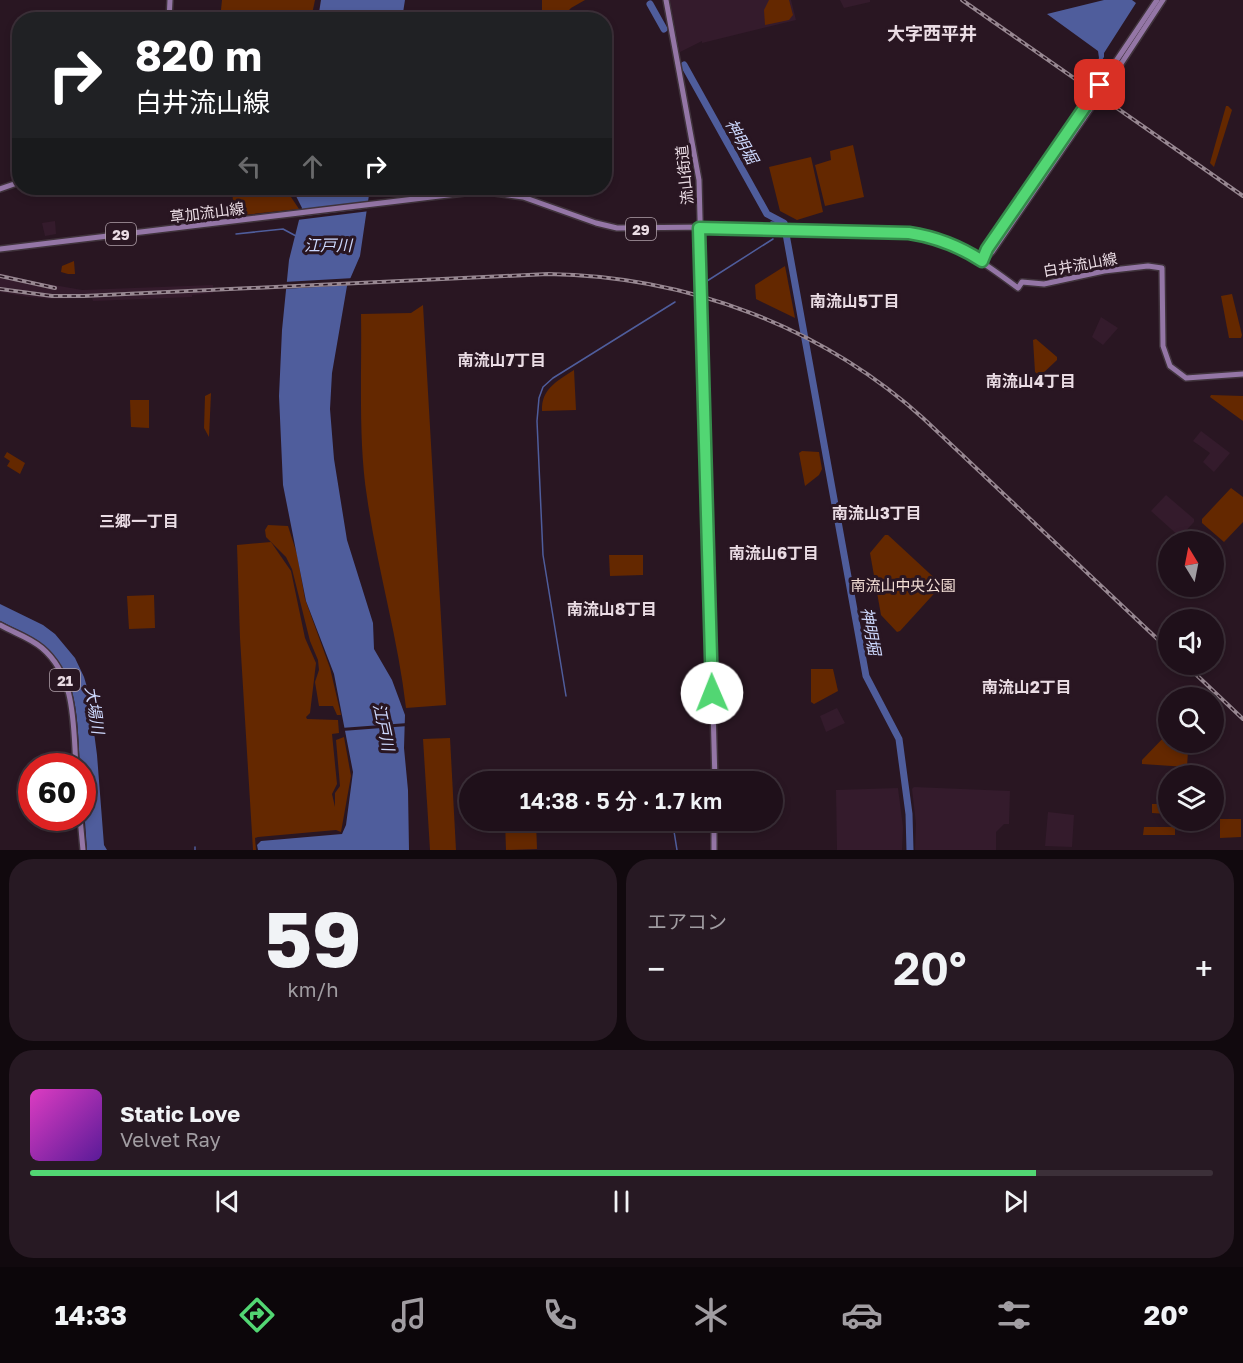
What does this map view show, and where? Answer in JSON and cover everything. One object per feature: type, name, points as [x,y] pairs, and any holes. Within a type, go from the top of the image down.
[{"type":"main road","name":"流山街道","points":[[666,0],[696,163],[715,771]]},
{"type":"main road","points":[[982,261],[987,249],[1082,116],[1157,0]]},
{"type":"main road","points":[[1112,71],[1163,0]]},
{"type":"main road","name":"草加流山線","points":[[0,249],[443,195]]},
{"type":"main road","name":"草加流山線","points":[[514,195],[617,228],[699,228]]},
{"type":"main road","name":"白井流山線","points":[[699,228],[909,233],[951,244],[982,261],[1018,288],[1022,282],[1044,284],[1104,271],[1148,266],[1162,268],[1162,336],[1166,358],[1170,366],[1189,379],[1243,374]]},
{"type":"main road","name":"21","points":[[0,625],[35,643],[46,652],[60,670],[70,699],[75,753]]},
{"type":"main road","points":[[81,831],[83,850]]},
{"type":"main road","points":[[714,831],[714,850]]},
{"type":"shaded area","points":[[670,0],[791,0],[796,20],[702,43],[702,41],[680,52]]},
{"type":"shaded area","points":[[840,0],[870,0],[870,2],[844,8]]},
{"type":"shaded area","points":[[55,221],[56,234],[45,236],[42,223]]},
{"type":"shaded area","points":[[0,273],[82,290],[213,285],[213,293],[192,295],[192,297],[93,301],[92,298],[29,297],[0,292]]},
{"type":"shaded area","points":[[1101,317],[1118,328],[1103,345],[1092,337]]},
{"type":"shaded area","points":[[1201,431],[1230,453],[1214,472],[1203,462],[1210,453],[1193,441]]},
{"type":"shaded area","points":[[1166,495],[1194,519],[1194,522],[1186,531],[1173,531],[1151,511]]},
{"type":"shaded area","points":[[837,708],[845,723],[826,732],[820,716]]},
{"type":"shaded area","points":[[914,787],[1010,791],[1009,824],[1004,824],[996,832],[996,850],[915,850],[916,824],[912,789]]},
{"type":"shaded area","points":[[898,788],[903,827],[902,850],[837,850],[836,790]]},
{"type":"shaded area","points":[[1048,812],[1074,815],[1072,847],[1045,846]]},
{"type":"green space","points":[[222,0],[315,0],[312,12],[221,12]]},
{"type":"green space","points":[[542,0],[585,0],[567,12],[542,12]]},
{"type":"green space","points":[[769,0],[789,0],[793,15],[789,20],[765,25],[764,10]]},
{"type":"green space","points":[[1226,106],[1232,110],[1214,167],[1210,163]]},
{"type":"green space","points":[[853,145],[864,197],[825,206],[815,165],[831,160],[830,151]]},
{"type":"green space","points":[[811,157],[823,212],[797,220],[780,211],[769,167]]},
{"type":"green space","points":[[232,195],[290,195],[299,209],[234,216]]},
{"type":"green space","points":[[74,261],[75,274],[61,272],[62,266]]},
{"type":"green space","points":[[785,266],[795,318],[756,299],[755,285]]},
{"type":"green space","points":[[1232,294],[1241,338],[1229,338],[1221,296]]},
{"type":"green space","points":[[423,305],[446,705],[406,708],[398,655],[371,524],[364,475],[361,429],[361,314],[411,313]]},
{"type":"green space","points":[[1036,339],[1057,357],[1057,360],[1040,376],[1035,372],[1033,340]]},
{"type":"green space","points":[[574,370],[576,410],[542,411],[542,403],[547,391]]},
{"type":"green space","points":[[211,393],[209,437],[204,428],[205,396]]},
{"type":"green space","points":[[1211,395],[1243,396],[1243,421],[1210,397]]},
{"type":"green space","points":[[130,400],[149,400],[149,428],[131,427]]},
{"type":"green space","points":[[802,451],[819,452],[822,469],[819,475],[805,486],[799,453]]},
{"type":"green space","points":[[7,452],[25,463],[20,474],[7,466],[10,461],[4,457]]},
{"type":"green space","points":[[1231,488],[1243,497],[1243,522],[1224,542],[1224,531],[1211,531],[1202,523],[1202,519]]},
{"type":"green space","points":[[268,525],[288,526],[297,554],[305,599],[330,668],[341,715],[337,715],[333,706],[319,706],[315,682],[319,670],[318,660],[310,641],[292,569],[286,557],[266,537],[265,530]]},
{"type":"green space","name":"南流山中央公園","points":[[885,535],[888,535],[941,584],[897,632],[881,615],[870,553]]},
{"type":"green space","points":[[271,542],[291,571],[305,638],[316,663],[310,713],[306,717],[307,719],[338,720],[339,733],[332,734],[337,784],[332,794],[335,807],[335,793],[340,786],[336,740],[344,737],[351,776],[341,832],[336,830],[258,837],[255,838],[256,850],[253,850],[240,638],[237,545]]},
{"type":"green space","points":[[609,555],[643,555],[643,575],[610,576]]},
{"type":"green space","points":[[154,595],[155,628],[129,629],[127,596]]},
{"type":"green space","points":[[811,669],[833,669],[838,691],[814,704],[811,702]]},
{"type":"green space","points":[[450,738],[456,850],[430,850],[423,739]]},
{"type":"green space","points":[[1158,743],[1158,753],[1188,753],[1187,765],[1142,764],[1142,760]]},
{"type":"green space","points":[[1152,804],[1158,804],[1158,813],[1152,813]]},
{"type":"green space","points":[[1224,819],[1241,819],[1241,837],[1220,838],[1220,831],[1224,831]]},
{"type":"green space","points":[[1144,827],[1158,827],[1158,831],[1175,831],[1175,835],[1143,835]]},
{"type":"green space","points":[[505,831],[536,831],[537,849],[506,850]]},
{"type":"water","points":[[321,0],[405,0],[403,12],[319,12]]},
{"type":"water","points":[[1104,0],[1132,0],[1136,3],[1098,66],[1096,64],[1099,58],[1098,51],[1047,14]]},
{"type":"water","name":"江戸川","points":[[296,195],[369,195],[360,256],[347,286],[332,373],[330,409],[334,459],[347,540],[373,623],[374,649],[392,680],[405,715],[404,748],[408,790],[409,850],[258,850],[257,845],[261,841],[342,834],[346,825],[353,772],[334,674],[306,601],[283,485],[279,396],[282,330],[289,260],[302,208]]},
{"type":"water","points":[[0,604],[43,625],[55,634],[75,658],[84,677],[89,694],[97,755],[104,845],[107,850],[87,850],[86,831],[96,831],[96,753],[79,753],[74,700],[63,669],[54,655],[41,643],[0,621]]},
{"type":"pier","points":[[371,208],[370,211],[297,220],[297,217]]},
{"type":"pier","points":[[354,278],[350,285],[283,289],[284,282]]},
{"type":"pier","points":[[408,723],[408,726],[342,731],[341,728]]},
{"type":"waterway","name":"神明堀","points":[[650,4],[664,29]]},
{"type":"waterway","name":"神明堀","points":[[684,65],[767,214],[784,223]]},
{"type":"waterway","name":"神明堀","points":[[771,222],[784,223]]},
{"type":"waterway","points":[[236,234],[283,229],[296,236]]},
{"type":"waterway","name":"神明堀","points":[[786,234],[866,676],[899,739],[909,814],[910,850]]},
{"type":"waterway","points":[[707,281],[773,239]]},
{"type":"waterway","points":[[566,696],[543,555],[537,421],[539,398],[543,387],[553,378],[675,302]]},
{"type":"waterway","points":[[674,831],[677,850]]},
{"type":"railway","points":[[962,0],[1243,196]]},
{"type":"railway","points":[[0,289],[52,296],[84,296],[548,274],[600,277],[650,284],[700,296],[749,312],[796,333],[841,357],[884,386],[924,419],[1158,640]]},
{"type":"railway","points":[[0,276],[55,288]]},
{"type":"railway","points":[[1197,675],[1243,719]]},
{"type":"district","name":"大字西平井","points":[[932,33]]},
{"type":"district","name":"南流山5丁目","points":[[855,301]]},
{"type":"district","name":"南流山7丁目","points":[[502,360]]},
{"type":"district","name":"南流山4丁目","points":[[1031,381]]},
{"type":"district","name":"南流山3丁目","points":[[877,513]]},
{"type":"district","name":"三郷一丁目","points":[[139,521]]},
{"type":"district","name":"南流山6丁目","points":[[774,553]]},
{"type":"district","name":"南流山8丁目","points":[[612,609]]},
{"type":"district","name":"南流山2丁目","points":[[1027,687]]},
{"type":"route","points":[[712,693],[699,228],[909,233],[932,237],[957,246],[982,261],[987,249],[1007,219],[1100,85]]},
{"type":"water label","name":"大場川","points":[[95,710]]}]
